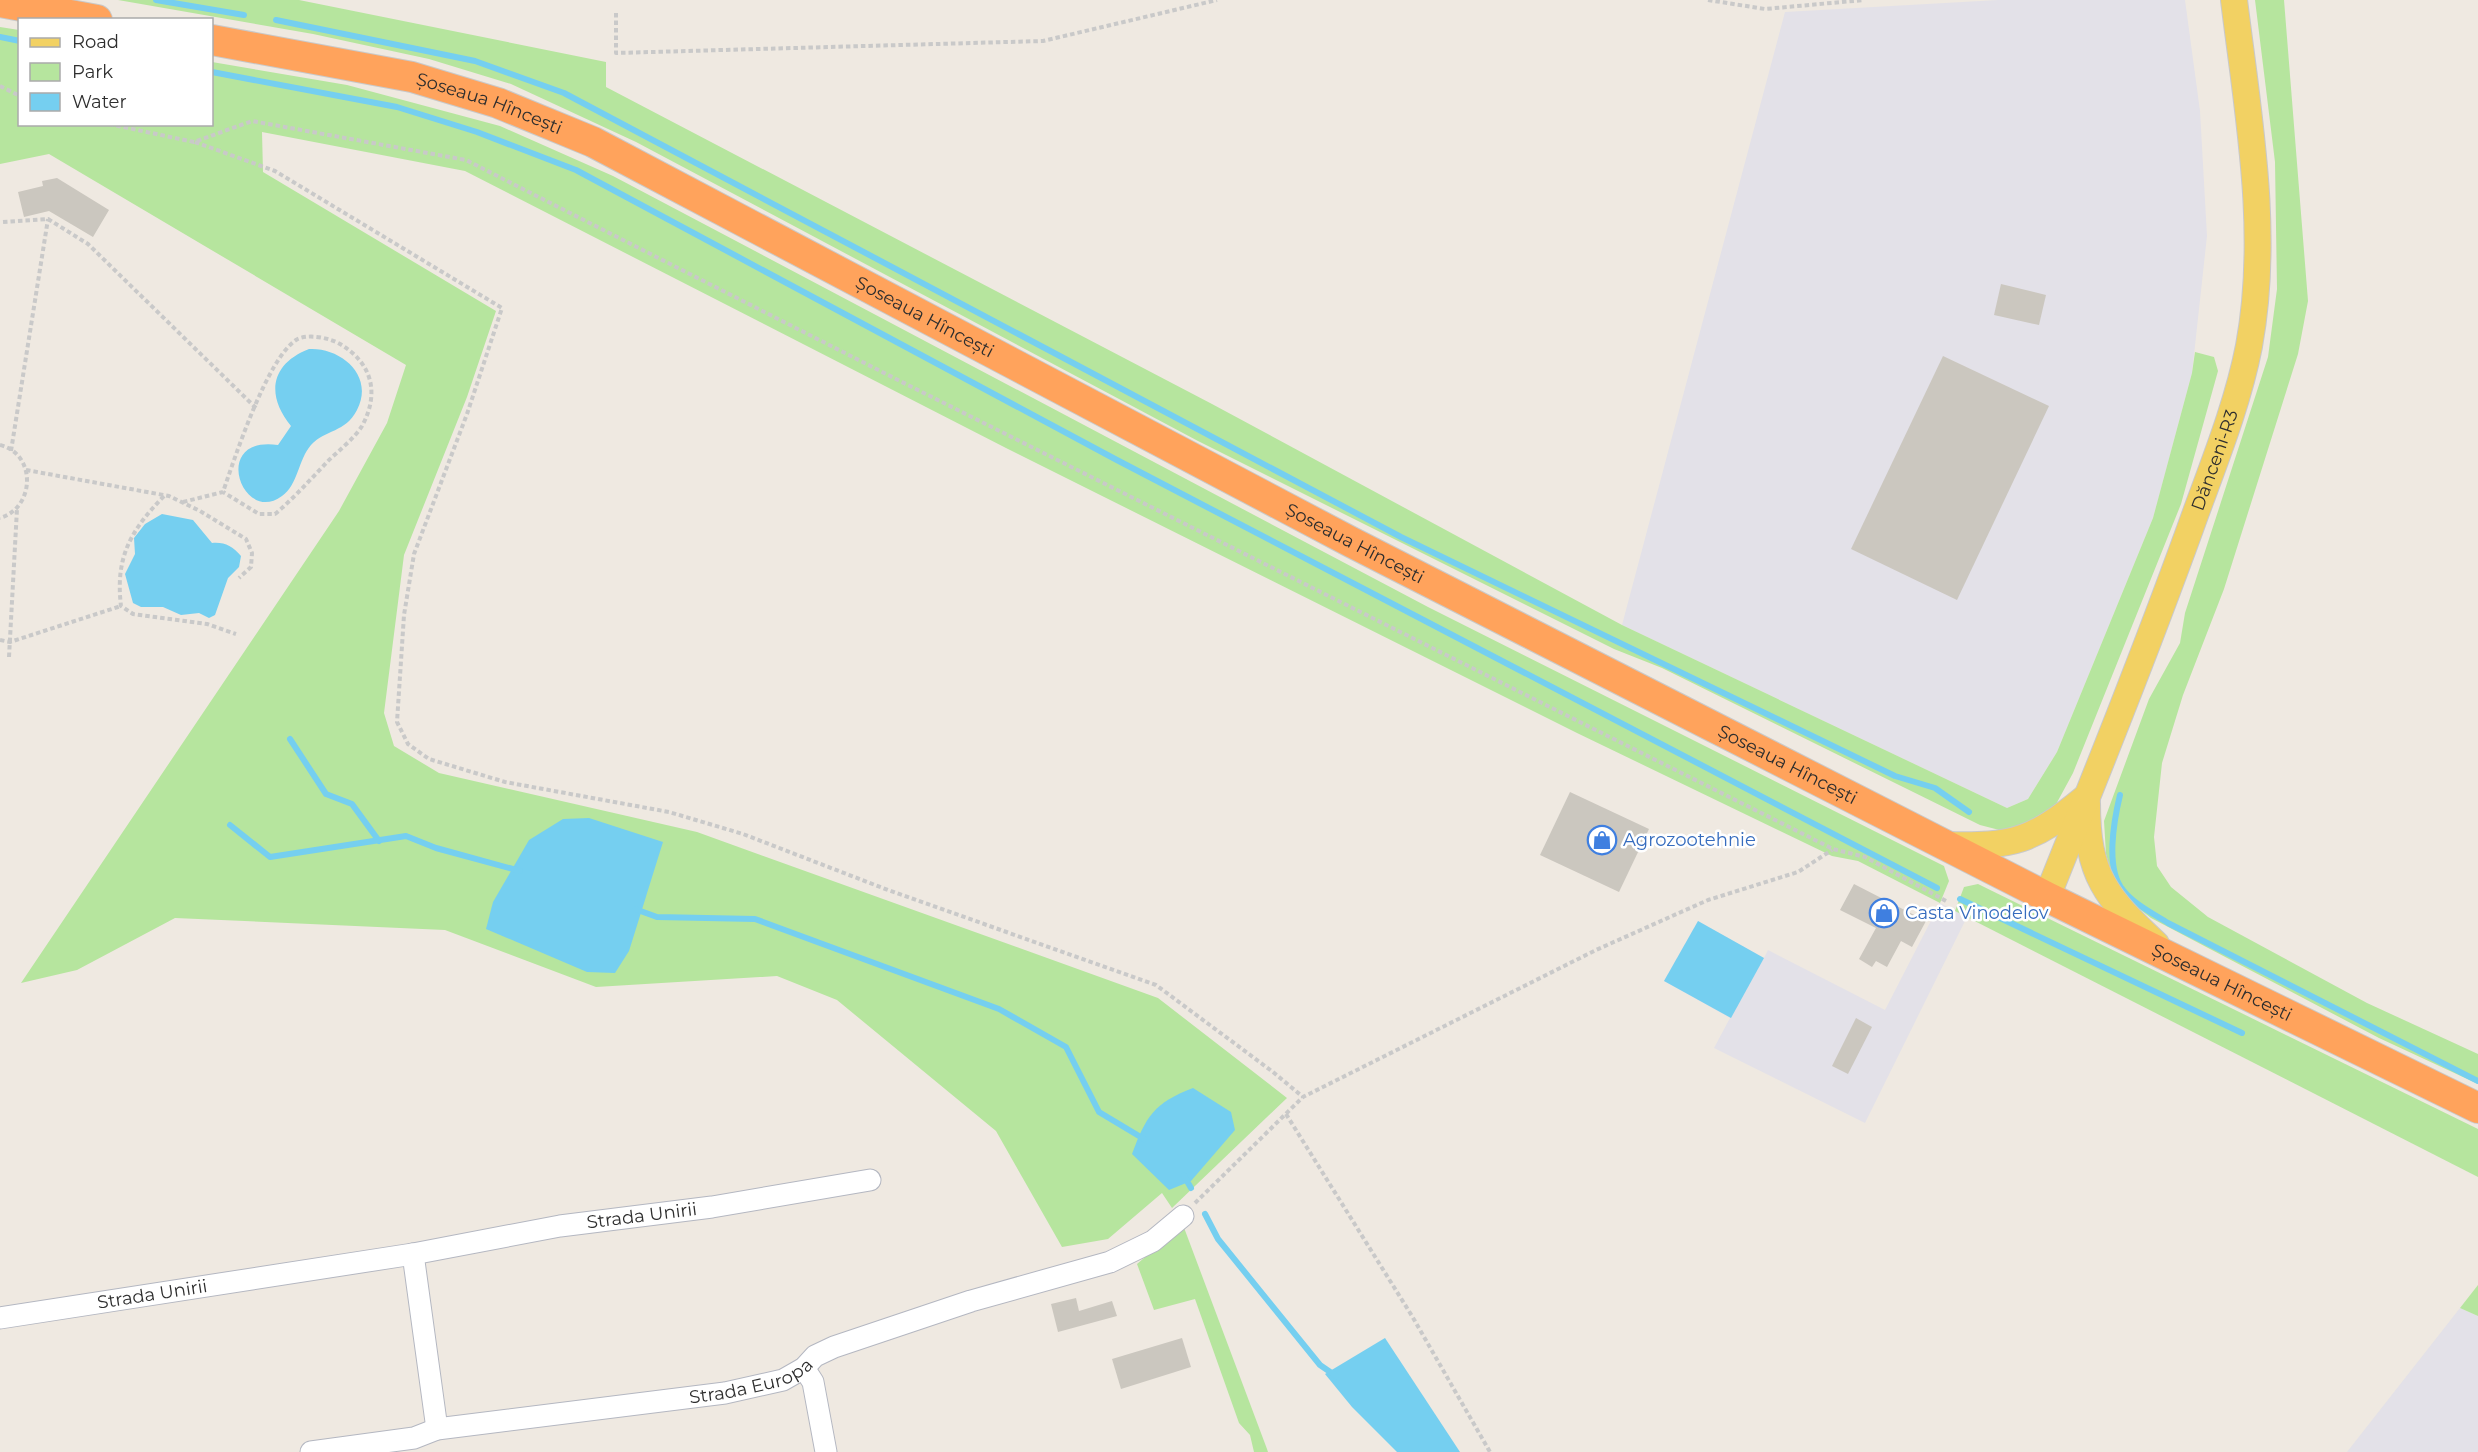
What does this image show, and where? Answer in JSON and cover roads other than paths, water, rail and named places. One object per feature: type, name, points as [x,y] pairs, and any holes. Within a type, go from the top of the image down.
[{"type":"highway","points":[[0,2],[86,18]]},
{"type":"highway","name":"Șoseaua Hîncești","points":[[213,40],[412,78],[498,104],[593,142],[1351,542],[2047,897],[2478,1108]]},
{"type":"main road","name":"Dănceni-R3","points":[[2047,897],[2161,609],[2219,447],[2249,346],[2256,272],[2257,186],[2234,0]]},
{"type":"main road","points":[[1946,846],[1985,847],[2031,837],[2056,822],[2087,796]]},
{"type":"main road","points":[[2087,796],[2090,842],[2100,880],[2119,910],[2169,957]]},
{"type":"street","name":"Strada Unirii","points":[[0,1318],[413,1254],[560,1226],[712,1206],[870,1180]]},
{"type":"street","name":"Strada Europa","points":[[311,1452],[361,1449],[414,1438],[437,1429],[725,1393],[783,1380],[804,1368],[815,1356],[834,1347],[971,1301],[1110,1262],[1153,1241],[1183,1216]]},
{"type":"street","points":[[413,1254],[437,1429]]},
{"type":"street","points":[[804,1368],[813,1382],[826,1452]]},
{"type":"water","points":[[309,349],[332,353],[343,358],[351,366],[358,375],[361,385],[361,397],[357,410],[347,423],[311,445],[295,479],[282,496],[268,502],[255,499],[245,490],[240,478],[239,465],[244,453],[257,446],[278,445],[291,426],[278,403],[275,392],[276,382],[286,363]]},
{"type":"water","points":[[162,514],[193,520],[212,543],[228,545],[241,556],[239,567],[228,578],[215,615],[209,618],[199,613],[181,615],[163,607],[141,607],[133,603],[125,574],[135,554],[134,538],[145,524]]},
{"type":"water","points":[[589,818],[663,842],[629,951],[615,973],[587,972],[486,929],[493,902],[529,840],[563,819]]},
{"type":"water","points":[[1698,921],[1764,958],[1731,1018],[1664,981]]},
{"type":"water","points":[[1193,1088],[1231,1112],[1235,1130],[1191,1181],[1169,1190],[1132,1154],[1153,1112],[1169,1099]]},
{"type":"water","points":[[1385,1338],[1460,1452],[1397,1452],[1352,1407],[1325,1374]]},
{"type":"waterway","points":[[156,0],[244,15]]},
{"type":"waterway","points":[[276,20],[475,61],[564,93],[1401,537],[1895,776],[1935,788],[1969,812]]},
{"type":"waterway","points":[[0,37],[18,41]]},
{"type":"waterway","points":[[213,72],[397,107],[477,132],[576,170],[1115,459],[1937,888]]},
{"type":"waterway","points":[[290,739],[326,794],[352,804],[379,841]]},
{"type":"waterway","points":[[2120,795],[2112,844],[2114,870],[2117,881],[2132,900],[2168,923],[2478,1081]]},
{"type":"waterway","points":[[230,825],[270,857],[406,836],[436,848],[520,871]]},
{"type":"waterway","points":[[1960,899],[2242,1033]]},
{"type":"waterway","points":[[635,909],[657,917],[755,919],[999,1009],[1066,1047],[1099,1112],[1144,1139]]},
{"type":"waterway","points":[[1184,1176],[1191,1188]]},
{"type":"waterway","points":[[1205,1214],[1218,1239],[1320,1365],[1336,1376]]},
{"type":"place","name":"Agrozootehnie","points":[[1602,840]]},
{"type":"place","name":"Casta Vinodelov","points":[[1884,913]]}]
